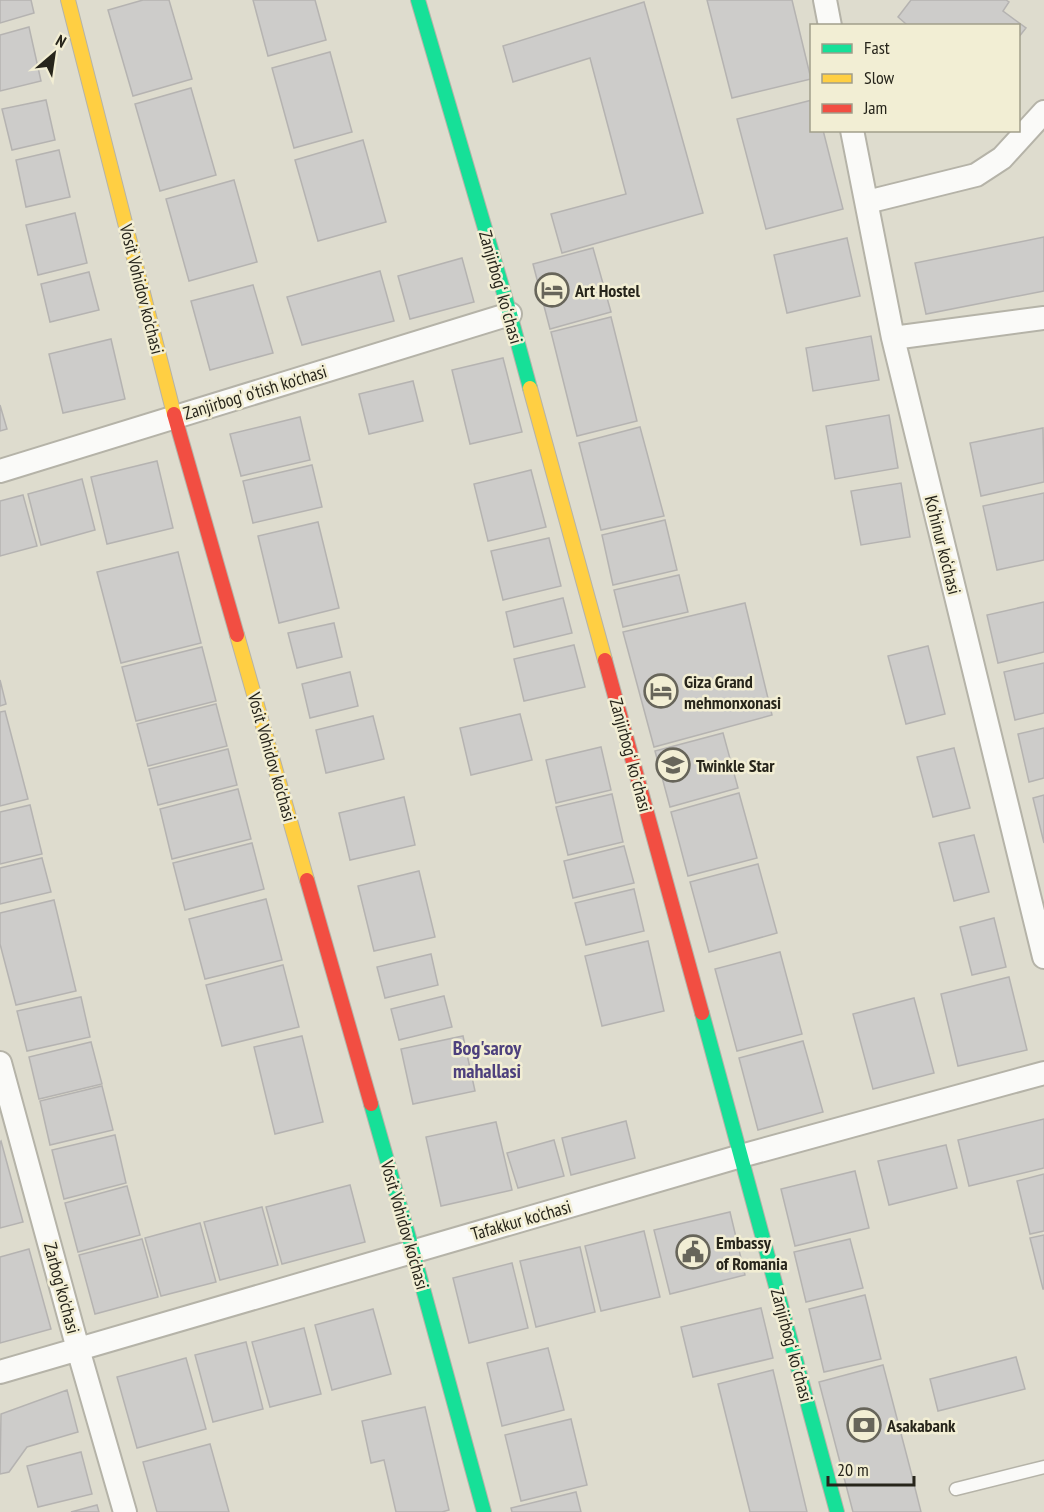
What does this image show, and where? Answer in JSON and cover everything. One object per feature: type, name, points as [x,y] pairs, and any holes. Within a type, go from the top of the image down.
[{"type":"street","name":"Vosit Vohidov ko'chasi","points":[[68,0],[175,417],[413,1252],[484,1512]]},
{"type":"street","name":"Zanjirbogʻ koʻchasi","points":[[418,0],[510,314],[837,1512]]},
{"type":"street","points":[[825,0],[830,24]]},
{"type":"street","points":[[867,202],[975,175],[1002,158],[1044,112]]},
{"type":"street","name":"Ko‘hinur ko‘chasi","points":[[852,132],[893,338],[1044,957]]},
{"type":"street","name":"Zanjirbog' o'tish ko'chasi","points":[[0,471],[510,314]]},
{"type":"street","points":[[893,338],[1044,318]]},
{"type":"street","name":"Zarbog'ko'chasi","points":[[0,1063],[125,1512]]},
{"type":"street","name":"Tafakkur ko'chasi","points":[[0,1372],[741,1156],[1044,1073]]},
{"type":"lane","points":[[956,1488],[1044,1467]]},
{"type":"building","points":[[0,0],[31,0],[34,13],[0,23]]},
{"type":"building","points":[[143,0],[169,0],[192,79],[133,96],[108,10]]},
{"type":"building","points":[[253,0],[315,0],[326,40],[268,56]]},
{"type":"building","points":[[707,0],[792,0],[810,79],[732,98]]},
{"type":"building","points":[[911,0],[1006,0],[1009,2],[1003,11],[1026,28],[1020,36],[1020,24],[906,24],[898,17]]},
{"type":"building","points":[[644,2],[703,213],[562,253],[551,214],[626,194],[590,58],[513,82],[503,46]]},
{"type":"building","points":[[29,27],[41,81],[0,91],[0,35]]},
{"type":"building","points":[[330,52],[352,132],[294,148],[272,68]]},
{"type":"building","points":[[191,88],[216,175],[160,191],[135,104]]},
{"type":"building","points":[[46,100],[55,140],[12,150],[2,109]]},
{"type":"building","points":[[810,101],[810,132],[824,132],[843,209],[766,229],[737,119]]},
{"type":"building","points":[[363,140],[386,222],[318,241],[295,160]]},
{"type":"building","points":[[59,150],[70,197],[26,207],[16,160]]},
{"type":"building","points":[[234,180],[257,262],[189,281],[166,199]]},
{"type":"building","points":[[75,213],[87,263],[38,275],[26,225]]},
{"type":"building","points":[[1044,237],[1044,291],[926,314],[915,263]]},
{"type":"building","points":[[847,238],[860,296],[787,313],[774,255]]},
{"type":"building","points":[[593,248],[611,312],[550,329],[533,264]]},
{"type":"building","points":[[462,258],[474,302],[410,319],[398,276]]},
{"type":"building","points":[[380,271],[394,321],[302,345],[287,297]]},
{"type":"building","points":[[89,272],[99,310],[50,322],[41,284]]},
{"type":"building","points":[[253,285],[273,353],[210,370],[191,301]]},
{"type":"building","points":[[611,317],[637,421],[577,436],[551,332]]},
{"type":"building","points":[[871,336],[879,380],[813,391],[806,348]]},
{"type":"building","points":[[111,339],[125,399],[63,413],[49,354]]},
{"type":"building","points":[[503,358],[522,432],[470,444],[452,370]]},
{"type":"building","points":[[413,381],[423,421],[369,434],[359,394]]},
{"type":"building","points":[[0,405],[7,429],[0,431]]},
{"type":"building","points":[[889,415],[898,468],[835,479],[826,426]]},
{"type":"building","points":[[300,417],[310,460],[241,476],[230,434]]},
{"type":"building","points":[[640,427],[664,516],[601,530],[579,443]]},
{"type":"building","points":[[1043,428],[1044,482],[981,496],[970,443]]},
{"type":"building","points":[[157,461],[173,528],[107,544],[91,477]]},
{"type":"building","points":[[312,465],[322,507],[253,523],[243,481]]},
{"type":"building","points":[[531,470],[546,527],[488,541],[474,484]]},
{"type":"building","points":[[82,479],[95,530],[41,545],[28,494]]},
{"type":"building","points":[[901,483],[910,537],[861,545],[851,491]]},
{"type":"building","points":[[1044,493],[1044,560],[997,570],[983,506]]},
{"type":"building","points":[[23,495],[37,546],[0,556],[0,501]]},
{"type":"building","points":[[665,520],[677,570],[613,585],[602,535]]},
{"type":"building","points":[[318,522],[339,608],[279,623],[258,536]]},
{"type":"building","points":[[549,538],[561,586],[503,600],[491,551]]},
{"type":"building","points":[[178,552],[201,643],[121,663],[97,572]]},
{"type":"building","points":[[679,575],[688,612],[623,627],[614,590]]},
{"type":"building","points":[[563,598],[572,633],[514,647],[506,612]]},
{"type":"building","points":[[1044,602],[1044,652],[998,663],[987,615]]},
{"type":"building","points":[[745,603],[772,715],[654,747],[623,632]]},
{"type":"building","points":[[334,623],[342,657],[297,668],[288,633]]},
{"type":"building","points":[[574,645],[585,687],[524,701],[514,659]]},
{"type":"building","points":[[928,646],[945,714],[906,724],[888,656]]},
{"type":"building","points":[[202,647],[216,701],[136,721],[122,667]]},
{"type":"building","points":[[1044,663],[1044,713],[1015,720],[1004,672]]},
{"type":"building","points":[[350,672],[358,706],[310,718],[302,684]]},
{"type":"building","points":[[0,680],[6,704],[0,706]]},
{"type":"building","points":[[216,704],[227,746],[148,766],[137,724]]},
{"type":"building","points":[[5,711],[28,799],[0,806],[0,712]]},
{"type":"building","points":[[520,714],[532,760],[471,775],[460,728]]},
{"type":"building","points":[[373,716],[384,759],[326,773],[316,730]]},
{"type":"building","points":[[1044,728],[1044,778],[1029,782],[1018,734]]},
{"type":"building","points":[[723,733],[738,788],[670,807],[655,751]]},
{"type":"building","points":[[601,747],[611,790],[556,803],[546,760]]},
{"type":"building","points":[[954,748],[970,808],[933,817],[917,757]]},
{"type":"building","points":[[228,749],[237,785],[158,805],[149,769]]},
{"type":"building","points":[[238,789],[251,839],[172,859],[160,809]]},
{"type":"building","points":[[739,793],[757,858],[688,876],[671,812]]},
{"type":"building","points":[[612,794],[623,842],[568,855],[556,807]]},
{"type":"building","points":[[1044,795],[1044,843],[1033,798]]},
{"type":"building","points":[[404,797],[415,845],[350,860],[339,813]]},
{"type":"building","points":[[30,805],[42,854],[0,864],[0,812]]},
{"type":"building","points":[[974,835],[989,892],[954,901],[939,843]]},
{"type":"building","points":[[252,843],[264,889],[185,910],[173,863]]},
{"type":"building","points":[[624,846],[634,883],[573,898],[564,861]]},
{"type":"building","points":[[42,858],[51,892],[0,904],[0,868]]},
{"type":"building","points":[[758,864],[777,933],[709,952],[690,882]]},
{"type":"building","points":[[419,871],[435,937],[374,951],[358,886]]},
{"type":"building","points":[[634,889],[644,931],[586,945],[575,903]]},
{"type":"building","points":[[266,899],[282,960],[205,979],[189,919]]},
{"type":"building","points":[[54,900],[76,991],[16,1005],[0,944],[0,913]]},
{"type":"building","points":[[994,918],[1006,967],[972,975],[960,927]]},
{"type":"building","points":[[648,941],[664,1011],[602,1026],[585,956]]},
{"type":"building","points":[[780,952],[802,1034],[737,1051],[715,969]]},
{"type":"building","points":[[431,954],[438,985],[385,998],[377,967]]},
{"type":"building","points":[[283,965],[299,1027],[222,1046],[206,985]]},
{"type":"building","points":[[1009,977],[1027,1050],[958,1066],[941,994]]},
{"type":"building","points":[[444,996],[452,1027],[399,1040],[391,1009]]},
{"type":"building","points":[[81,997],[90,1037],[27,1051],[17,1011]]},
{"type":"building","points":[[914,998],[934,1073],[873,1089],[853,1014]]},
{"type":"building","points":[[302,1036],[323,1122],[275,1134],[254,1047]]},
{"type":"building","points":[[463,1036],[475,1091],[413,1104],[401,1049]]},
{"type":"building","points":[[803,1041],[823,1112],[758,1130],[739,1058]]},
{"type":"building","points":[[91,1042],[102,1084],[39,1099],[29,1057]]},
{"type":"building","points":[[102,1086],[113,1130],[50,1145],[40,1101]]},
{"type":"building","points":[[1044,1119],[1044,1168],[969,1186],[958,1140]]},
{"type":"building","points":[[626,1121],[635,1158],[571,1175],[562,1138]]},
{"type":"building","points":[[496,1122],[512,1190],[441,1206],[426,1137]]},
{"type":"building","points":[[115,1135],[126,1183],[64,1199],[52,1150]]},
{"type":"building","points":[[554,1140],[564,1176],[518,1188],[507,1153]]},
{"type":"building","points":[[0,1142],[23,1222],[0,1228]]},
{"type":"building","points":[[946,1145],[957,1188],[889,1205],[878,1161]]},
{"type":"building","points":[[855,1171],[869,1228],[795,1246],[781,1189]]},
{"type":"building","points":[[1044,1174],[1044,1231],[1030,1234],[1017,1181]]},
{"type":"building","points":[[350,1185],[365,1242],[282,1264],[266,1207]]},
{"type":"building","points":[[127,1186],[140,1235],[78,1252],[65,1203]]},
{"type":"building","points":[[262,1207],[278,1265],[220,1280],[204,1222]]},
{"type":"building","points":[[730,1212],[745,1275],[670,1294],[654,1230]]},
{"type":"building","points":[[200,1223],[216,1282],[161,1296],[145,1238]]},
{"type":"building","points":[[644,1231],[660,1297],[601,1311],[585,1246]]},
{"type":"building","points":[[1044,1235],[1044,1289],[1043,1289],[1030,1238]]},
{"type":"building","points":[[142,1239],[158,1297],[95,1314],[79,1255]]},
{"type":"building","points":[[850,1239],[863,1288],[806,1302],[794,1252]]},
{"type":"building","points":[[580,1247],[595,1312],[536,1327],[520,1261]]},
{"type":"building","points":[[29,1249],[51,1329],[0,1343],[0,1257]]},
{"type":"building","points":[[512,1263],[528,1328],[469,1343],[453,1278]]},
{"type":"building","points":[[865,1295],[881,1359],[824,1372],[809,1309]]},
{"type":"building","points":[[761,1308],[773,1358],[693,1377],[681,1327]]},
{"type":"building","points":[[373,1309],[391,1374],[332,1390],[315,1325]]},
{"type":"building","points":[[304,1328],[321,1394],[270,1407],[252,1342]]},
{"type":"building","points":[[246,1342],[263,1409],[213,1422],[195,1355]]},
{"type":"building","points":[[548,1348],[564,1410],[502,1426],[487,1363]]},
{"type":"building","points":[[1016,1357],[1025,1389],[938,1411],[930,1379]]},
{"type":"building","points":[[186,1358],[206,1429],[137,1448],[117,1377]]},
{"type":"building","name":"Asakabank","points":[[883,1365],[921,1512],[853,1512],[819,1382]]},
{"type":"building","points":[[773,1370],[807,1512],[750,1512],[718,1384]]},
{"type":"building","points":[[67,1390],[78,1432],[27,1447],[9,1472],[0,1474],[1,1414]]},
{"type":"building","points":[[425,1407],[449,1510],[396,1512],[384,1460],[371,1463],[362,1421]]},
{"type":"building","points":[[571,1419],[587,1485],[521,1501],[505,1435]]},
{"type":"building","points":[[210,1444],[229,1512],[157,1512],[143,1462]]},
{"type":"building","points":[[81,1452],[92,1494],[38,1507],[27,1466]]},
{"type":"building","points":[[576,1492],[581,1512],[512,1512],[511,1508]]},
{"type":"building","points":[[97,1505],[99,1512],[71,1512]]},
{"type":"traffic: fast","points":[[418,0],[530,388]]},
{"type":"traffic: fast","points":[[702,1013],[837,1512]]},
{"type":"traffic: fast","points":[[371,1104],[484,1512]]},
{"type":"traffic: slow","points":[[68,0],[174,414]]},
{"type":"traffic: slow","points":[[530,388],[605,660]]},
{"type":"traffic: slow","points":[[237,635],[307,880]]},
{"type":"traffic: jam","points":[[174,414],[237,635]]},
{"type":"traffic: jam","points":[[605,660],[702,1013]]},
{"type":"traffic: jam","points":[[307,880],[371,1104]]},
{"type":"place","name":"Art Hostel","points":[[552,290]]},
{"type":"place","name":"Giza Grand mehmonxonasi","points":[[661,691]]},
{"type":"place","name":"Twinkle Star","points":[[673,765]]},
{"type":"place","name":"Embassy of Romania","points":[[693,1252]]},
{"type":"place","name":"Asakabank","points":[[864,1425]]},
{"type":"district","name":"Bog'saroy mahallasi","points":[[487,1060]]}]
